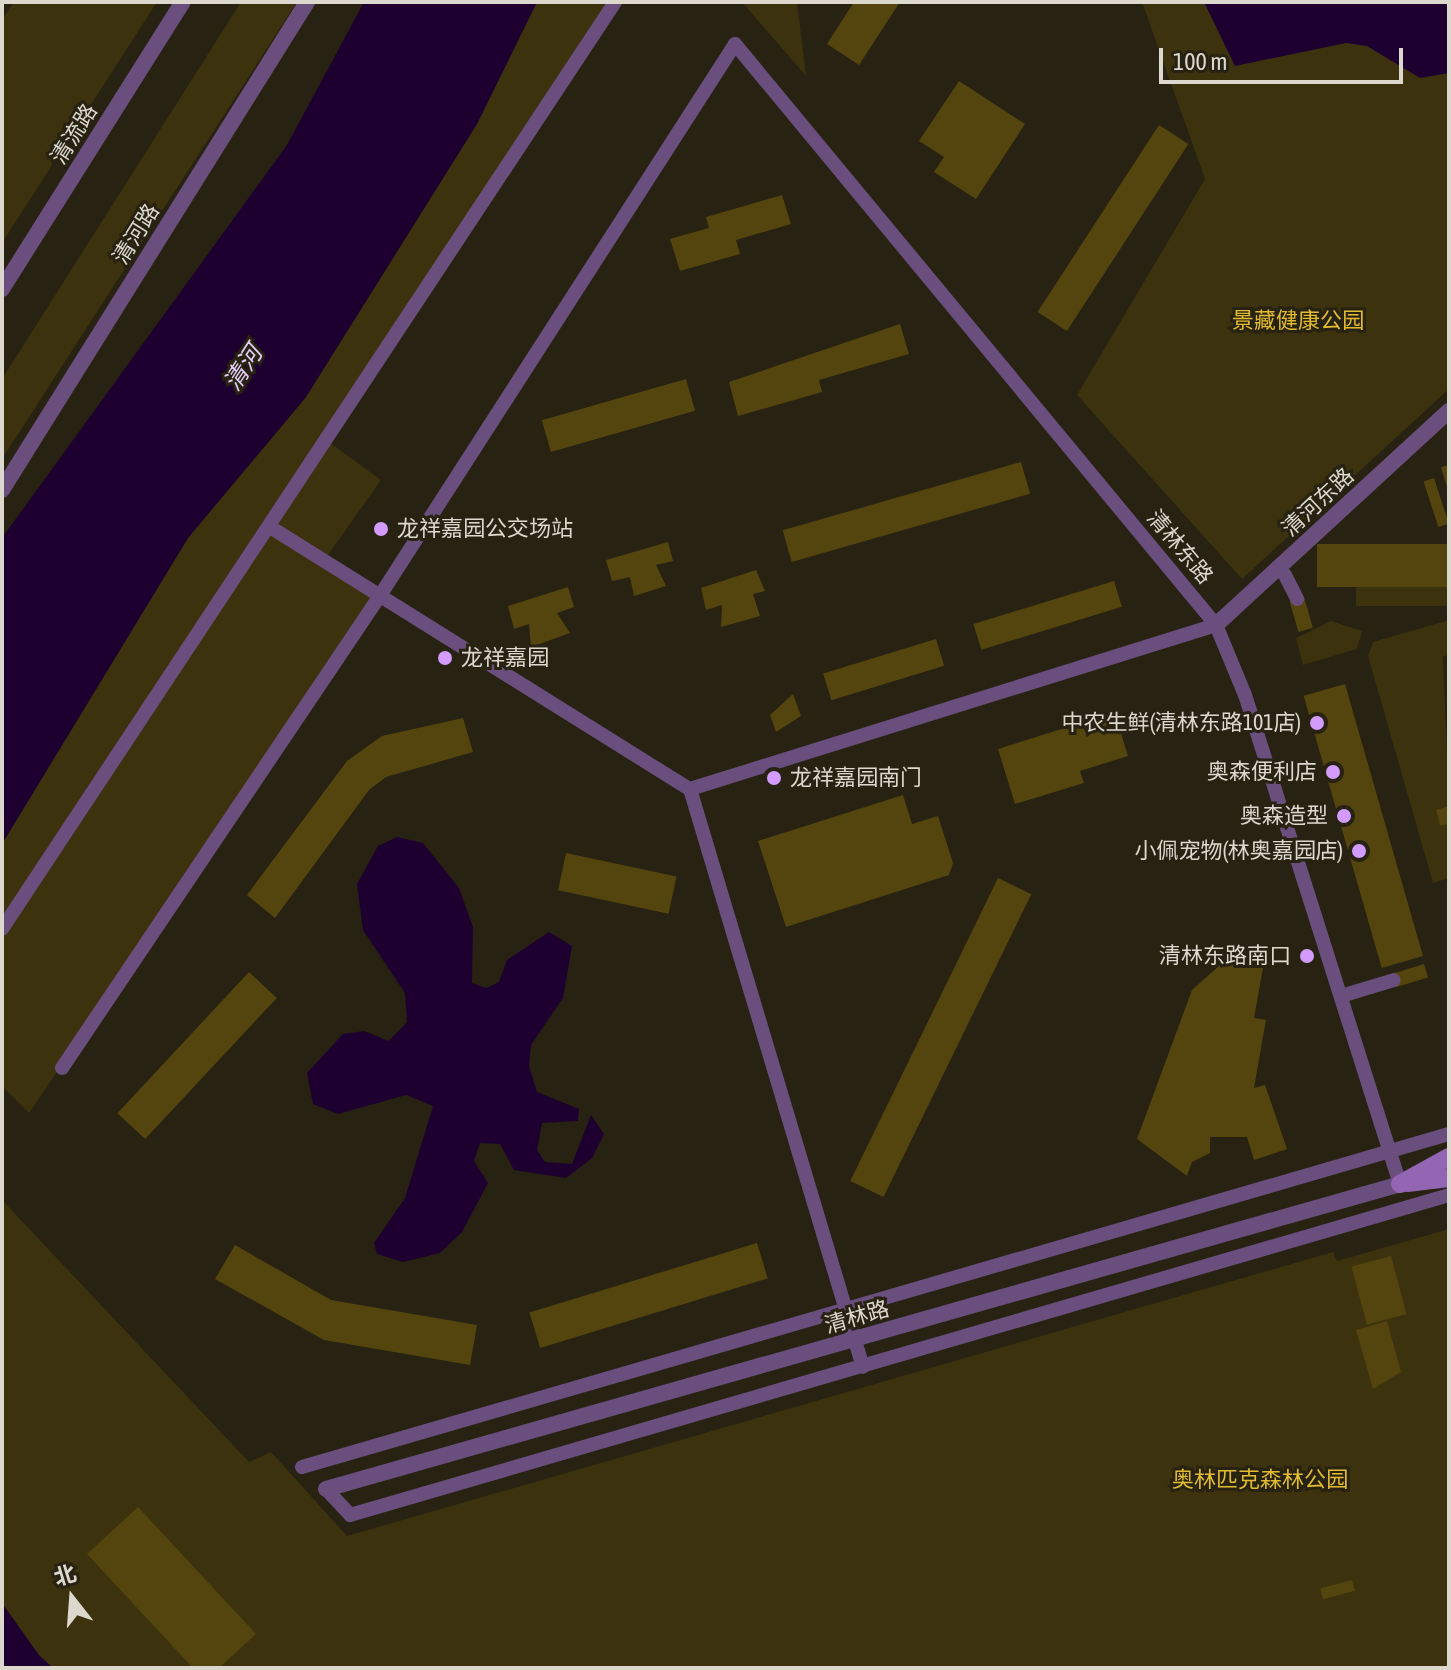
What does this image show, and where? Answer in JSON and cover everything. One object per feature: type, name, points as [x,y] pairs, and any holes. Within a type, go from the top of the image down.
[{"type":"main road","points":[[1400,1184],[1449,1157]]},
{"type":"main road","points":[[1400,1184],[1449,1178]]},
{"type":"street","name":"清流路","points":[[2,289],[183,2]]},
{"type":"street","name":"清河路","points":[[2,490],[306,2]]},
{"type":"street","points":[[2,929],[270,527],[513,146],[615,2]]},
{"type":"street","name":"清林东路","points":[[381,594],[735,44],[1216,625],[1245,695],[1400,1184]]},
{"type":"street","name":"清河东路","points":[[1216,625],[1449,411]]},
{"type":"street","points":[[270,527],[690,789],[863,1367]]},
{"type":"street","points":[[1285,575],[1297,599]]},
{"type":"street","points":[[62,1068],[381,594]]},
{"type":"street","points":[[690,789],[1216,625]]},
{"type":"street","points":[[1341,996],[1394,980]]},
{"type":"street","points":[[302,1467],[847,1313],[1449,1134]]},
{"type":"street","name":"清林路","points":[[326,1489],[1400,1184]]},
{"type":"street","points":[[326,1489],[350,1515],[1449,1195]]},
{"type":"green space","points":[[14,2],[157,2],[2,243],[2,20]]},
{"type":"green space","points":[[241,2],[297,2],[2,459],[2,379]]},
{"type":"green space","points":[[537,2],[615,2],[326,440],[381,480],[323,562],[381,594],[29,1113],[2,1086],[2,844],[188,538],[306,397],[477,124]]},
{"type":"green space","points":[[742,2],[797,2],[806,76]]},
{"type":"green space","name":"景藏健康公园","points":[[1142,2],[1449,2],[1449,389],[1242,579],[1077,395],[1205,179]]},
{"type":"green space","points":[[1356,587],[1449,587],[1449,606],[1356,606]]},
{"type":"green space","points":[[1449,620],[1449,654],[1443,657],[1449,806],[1436,810],[1440,826],[1449,824],[1449,878],[1433,883],[1368,656],[1373,642]]},
{"type":"green space","points":[[1331,621],[1362,631],[1357,649],[1303,665],[1296,638]]},
{"type":"green space","name":"奥林匹克森林公园","points":[[2,1200],[249,1462],[271,1452],[347,1536],[1333,1252],[1337,1261],[1449,1229],[1449,1668],[2,1668]]},
{"type":"water","name":"清河","points":[[364,2],[537,2],[477,124],[306,397],[188,538],[2,844],[2,538],[287,145]]},
{"type":"water","points":[[1204,2],[1449,2],[1449,73],[1420,78],[1367,46],[1346,43],[1235,66]]},
{"type":"water","points":[[397,837],[423,843],[459,888],[473,927],[472,983],[486,988],[499,982],[507,960],[549,932],[572,946],[563,998],[531,1045],[529,1066],[537,1092],[579,1109],[578,1121],[542,1123],[537,1150],[545,1162],[572,1164],[591,1115],[604,1134],[592,1158],[566,1178],[514,1170],[500,1144],[480,1143],[474,1161],[488,1183],[462,1232],[440,1253],[403,1262],[377,1254],[374,1243],[405,1198],[433,1106],[406,1095],[338,1114],[313,1104],[307,1073],[343,1034],[364,1031],[389,1041],[407,1022],[405,993],[363,930],[357,884],[378,846]]},
{"type":"water","points":[[2,1603],[39,1655],[53,1668],[2,1668]]},
{"type":"building","points":[[854,2],[900,2],[859,65],[827,44]]},
{"type":"building","points":[[959,81],[1025,124],[976,199],[934,172],[944,157],[919,141]]},
{"type":"building","points":[[1159,125],[1188,144],[1067,331],[1038,312]]},
{"type":"building","points":[[782,195],[791,224],[736,240],[740,254],[680,271],[670,239],[709,228],[706,217]]},
{"type":"building","points":[[900,324],[909,354],[819,380],[822,392],[738,416],[729,382]]},
{"type":"building","points":[[686,379],[695,411],[551,452],[542,420]]},
{"type":"building","points":[[1021,462],[1030,494],[792,562],[783,530]]},
{"type":"building","points":[[1449,465],[1449,491],[1448,491],[1441,467]]},
{"type":"building","points":[[1434,478],[1449,524],[1438,527],[1424,481]]},
{"type":"building","points":[[668,542],[673,561],[656,565],[666,586],[634,596],[630,577],[612,581],[606,560]]},
{"type":"building","points":[[1317,544],[1449,544],[1449,587],[1317,587]]},
{"type":"building","points":[[756,570],[765,591],[753,594],[760,616],[721,627],[722,605],[706,610],[701,588]]},
{"type":"building","points":[[1114,581],[1122,607],[981,650],[973,624]]},
{"type":"building","points":[[568,587],[574,607],[557,613],[570,633],[531,647],[529,624],[514,629],[508,606]]},
{"type":"building","points":[[1304,597],[1313,628],[1298,632],[1290,601]]},
{"type":"building","points":[[936,639],[944,666],[831,700],[823,673]]},
{"type":"building","points":[[1345,684],[1423,956],[1382,968],[1304,696]]},
{"type":"building","points":[[793,694],[801,716],[776,732],[770,715]]},
{"type":"building","points":[[1100,717],[1119,727],[1128,756],[1080,771],[1084,783],[1015,804],[998,749]]},
{"type":"building","points":[[463,718],[473,752],[386,777],[369,790],[275,918],[247,895],[347,761],[382,736]]},
{"type":"building","points":[[903,795],[912,824],[938,816],[953,863],[949,875],[786,927],[758,841]]},
{"type":"building","points":[[1449,806],[1449,824],[1440,826],[1436,810]]},
{"type":"building","points":[[566,853],[677,876],[669,914],[558,890]]},
{"type":"building","points":[[998,878],[1031,894],[884,1197],[850,1181]]},
{"type":"building","points":[[1229,957],[1264,962],[1254,1018],[1266,1020],[1254,1088],[1265,1085],[1287,1149],[1254,1160],[1247,1137],[1210,1137],[1210,1153],[1192,1162],[1187,1176],[1137,1139],[1192,990]]},
{"type":"building","points":[[1424,964],[1428,977],[1396,987],[1391,974]]},
{"type":"building","points":[[249,972],[277,998],[145,1139],[117,1113]]},
{"type":"building","points":[[757,1243],[768,1278],[540,1348],[529,1313]]},
{"type":"building","points":[[235,1245],[331,1300],[477,1325],[470,1365],[324,1340],[215,1279]]},
{"type":"building","points":[[1391,1256],[1407,1314],[1367,1325],[1351,1267]]},
{"type":"building","points":[[1387,1321],[1401,1372],[1373,1389],[1356,1330]]},
{"type":"building","points":[[138,1507],[256,1634],[219,1668],[193,1668],[87,1554]]},
{"type":"building","points":[[1352,1580],[1355,1591],[1323,1599],[1320,1589]]},
{"type":"place","name":"龙祥嘉园公交场站","points":[[381,529]]},
{"type":"place","name":"龙祥嘉园","points":[[445,658]]},
{"type":"place","name":"中农生鲜(清林东路101店)","points":[[1317,723]]},
{"type":"place","name":"奥森便利店","points":[[1333,772]]},
{"type":"place","name":"龙祥嘉园南门","points":[[774,778]]},
{"type":"place","name":"奥森造型","points":[[1344,816]]},
{"type":"place","name":"小佩宠物(林奥嘉园店)","points":[[1359,851]]},
{"type":"place","name":"清林东路南口","points":[[1307,956]]}]
